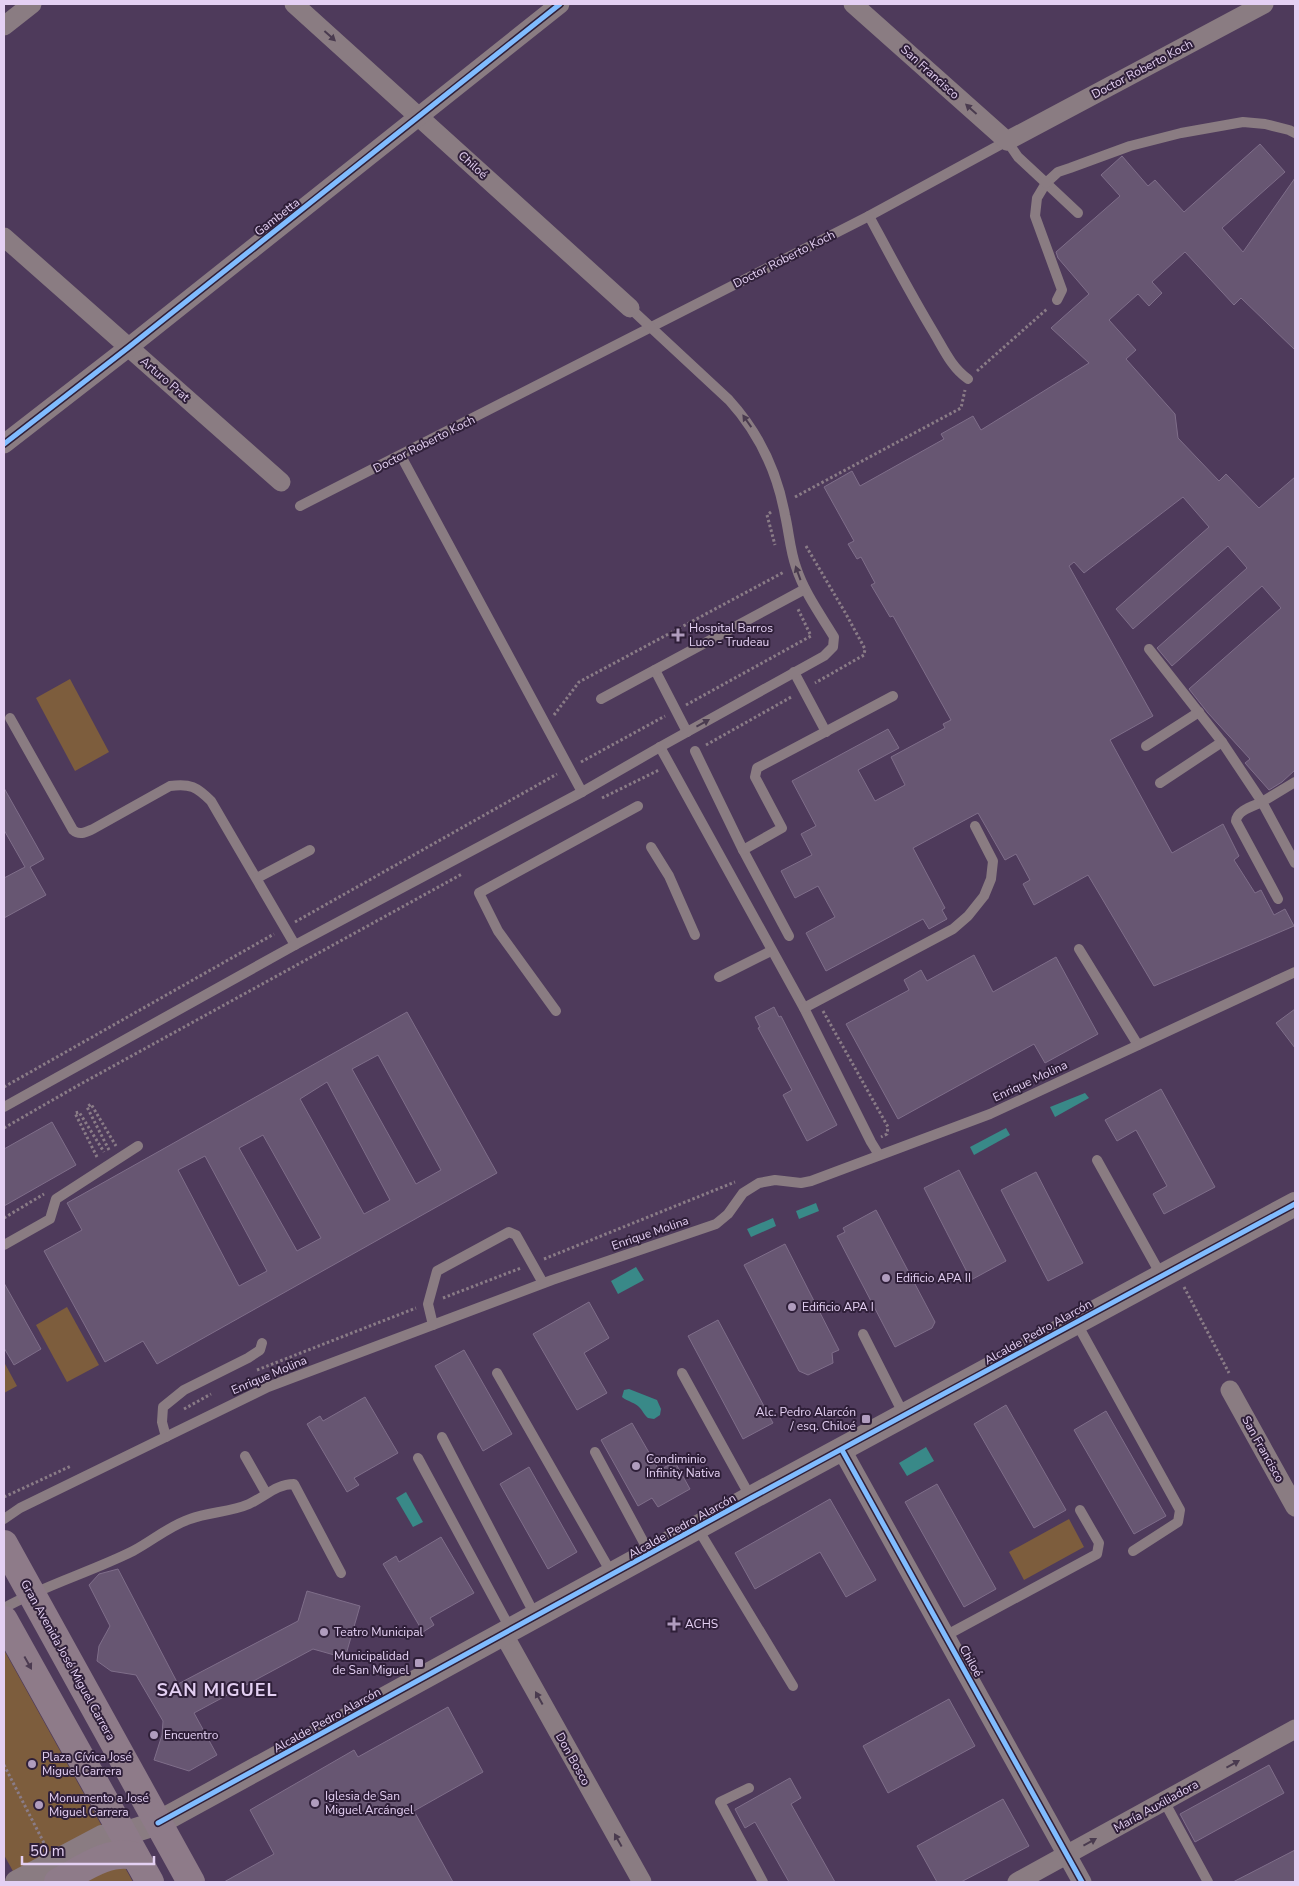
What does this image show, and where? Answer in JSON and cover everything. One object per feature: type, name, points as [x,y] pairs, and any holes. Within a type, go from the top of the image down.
[{"type":"main road","name":"Gran Avenida José Miguel Carrera","points":[[4,1544],[191,1882]]},
{"type":"main road","points":[[4,1620],[150,1882]]},
{"type":"main road","points":[[58,1882],[112,1855],[120,1854],[129,1845]]},
{"type":"street","points":[[4,26],[32,4]]},
{"type":"street","name":"Chiloé","points":[[294,4],[630,308]]},
{"type":"street","name":"Gambetta","points":[[4,444],[129,348],[560,4]]},
{"type":"street","name":"San Francisco","points":[[853,4],[1007,141]]},
{"type":"street","name":"Doctor Roberto Koch","points":[[1007,141],[1264,4]]},
{"type":"street","name":"Arturo Prat","points":[[4,237],[281,482]]},
{"type":"street","name":"Alcalde Pedro Alarcón","points":[[17,1882],[102,1838],[129,1845],[158,1823],[536,1618],[751,1498],[1295,1204]]},
{"type":"street","name":"San Francisco","points":[[1230,1390],[1295,1507]]},
{"type":"street","name":"Chiloé","points":[[842,1450],[1082,1882]]},
{"type":"street","name":"Don Bosco","points":[[508,1633],[642,1882]]},
{"type":"street","name":"María Auxiliadora","points":[[1017,1882],[1295,1729]]},
{"type":"street","points":[[4,1878],[6,1882]]},
{"type":"lane","points":[[1057,300],[1062,290],[1035,216],[1037,198],[1046,183],[1058,172],[1130,146],[1181,133],[1243,122],[1265,124],[1289,130],[1295,134]]},
{"type":"lane","points":[[1007,141],[1018,157],[1078,214]]},
{"type":"lane","name":"Doctor Roberto Koch","points":[[300,506],[869,216],[1007,141]]},
{"type":"lane","points":[[869,216],[913,300],[950,360],[961,374],[968,379]]},
{"type":"lane","name":"Chiloé","points":[[630,308],[730,400],[757,436],[770,460],[779,484],[796,566],[805,589],[834,637],[833,647],[824,656],[794,672]]},
{"type":"lane","points":[[401,456],[582,792]]},
{"type":"lane","points":[[600,700],[805,589]]},
{"type":"lane","points":[[1149,649],[1222,742],[1262,802],[1295,863]]},
{"type":"lane","points":[[655,670],[687,732]]},
{"type":"lane","points":[[4,1107],[295,945],[582,792],[794,672],[826,732]]},
{"type":"lane","points":[[743,850],[782,828],[755,777],[757,768],[893,696]]},
{"type":"lane","points":[[1146,746],[1199,712]]},
{"type":"lane","points":[[10,718],[73,830],[77,833],[83,834],[93,829],[170,786],[183,784],[199,789],[211,801],[295,945]]},
{"type":"lane","points":[[1160,783],[1222,742]]},
{"type":"lane","points":[[660,747],[771,952],[804,1008],[871,1142],[880,1155]]},
{"type":"lane","points":[[695,751],[743,850],[789,936]]},
{"type":"lane","points":[[1278,899],[1236,821],[1236,817],[1239,813],[1262,802],[1295,782]]},
{"type":"lane","points":[[556,1010],[498,931],[479,893],[638,806]]},
{"type":"lane","points":[[804,1008],[953,929],[968,916],[984,896],[991,879],[993,861],[975,826]]},
{"type":"lane","points":[[651,847],[669,876],[695,935]]},
{"type":"lane","points":[[257,878],[310,850]]},
{"type":"lane","points":[[1079,950],[1138,1045]]},
{"type":"lane","points":[[719,977],[771,952]]},
{"type":"lane","name":"Enrique Molina","points":[[4,1519],[20,1508],[268,1387],[543,1283],[716,1224],[728,1214],[743,1193],[759,1183],[775,1180],[801,1183],[811,1181],[990,1114],[1295,972]]},
{"type":"lane","points":[[4,1246],[50,1220],[56,1198],[136,1147]]},
{"type":"lane","points":[[1096,1160],[1168,1272]]},
{"type":"lane","points":[[433,1325],[428,1304],[437,1271],[509,1232],[516,1235],[543,1283]]},
{"type":"lane","points":[[1076,1322],[1180,1510],[1178,1522],[1133,1552]]},
{"type":"lane","points":[[863,1334],[904,1416]]},
{"type":"lane","points":[[166,1437],[162,1422],[163,1407],[184,1390],[248,1358],[260,1350],[262,1343]]},
{"type":"lane","points":[[497,1373],[612,1575]]},
{"type":"lane","points":[[682,1373],[751,1498]]},
{"type":"lane","points":[[442,1437],[536,1618]]},
{"type":"lane","points":[[594,1452],[651,1554]]},
{"type":"lane","points":[[245,1456],[266,1493]]},
{"type":"lane","points":[[418,1458],[508,1633]]},
{"type":"lane","points":[[4,1608],[31,1593],[94,1569],[134,1550],[188,1520],[249,1504],[284,1484],[294,1484],[341,1573]]},
{"type":"lane","points":[[945,1636],[1097,1554],[1099,1544],[1080,1510]]},
{"type":"lane","points":[[698,1528],[793,1686]]},
{"type":"lane","points":[[749,1788],[720,1802],[763,1882]]},
{"type":"lane","points":[[1164,1801],[1208,1882]]},
{"type":"path","points":[[783,504],[961,408],[968,379],[1057,300]]},
{"type":"path","points":[[695,751],[864,655],[865,649],[802,540]]},
{"type":"path","points":[[546,725],[579,682],[796,566]]},
{"type":"path","points":[[4,1087],[570,767],[811,636]]},
{"type":"path","points":[[601,799],[670,764]]},
{"type":"path","points":[[4,1128],[464,872]]},
{"type":"path","points":[[818,1001],[888,1127],[887,1134],[871,1142]]},
{"type":"path","points":[[99,1161],[75,1113],[80,1112],[105,1155],[110,1152],[87,1107],[91,1104],[117,1148],[129,1142],[136,1147]]},
{"type":"path","points":[[254,1371],[532,1264],[740,1180]]},
{"type":"path","points":[[4,1218],[52,1190]]},
{"type":"path","points":[[1168,1272],[1230,1374],[1230,1390]]},
{"type":"path","points":[[162,1422],[212,1393]]},
{"type":"path","points":[[4,1497],[73,1465]]},
{"type":"path","points":[[4,1765],[46,1849]]},
{"type":"shaded area","points":[[70,679],[109,752],[75,771],[36,698]]},
{"type":"shaded area","points":[[1085,1093],[1089,1098],[1055,1117],[1050,1107]]},
{"type":"shaded area","points":[[1006,1128],[1010,1135],[974,1155],[970,1147]]},
{"type":"shaded area","points":[[816,1203],[819,1211],[799,1219],[796,1211]]},
{"type":"shaded area","points":[[773,1218],[776,1226],[751,1237],[747,1229]]},
{"type":"shaded area","points":[[636,1267],[644,1280],[618,1294],[611,1281]]},
{"type":"shaded area","points":[[67,1307],[99,1365],[67,1382],[36,1325]]},
{"type":"shaded area","points":[[4,1362],[17,1386],[4,1393]]},
{"type":"shaded area","points":[[629,1389],[657,1400],[661,1409],[660,1415],[654,1419],[648,1418],[638,1406],[622,1397],[624,1390]]},
{"type":"shaded area","points":[[926,1447],[934,1461],[907,1476],[899,1463]]},
{"type":"shaded area","points":[[406,1492],[423,1522],[413,1527],[396,1498]]},
{"type":"shaded area","points":[[1069,1519],[1084,1547],[1024,1580],[1009,1552]]},
{"type":"shaded area","points":[[4,1650],[133,1882],[19,1882],[4,1855]]},
{"type":"building","points":[[1260,144],[1285,172],[1222,228],[1243,252],[1295,178],[1295,350],[1241,298],[1234,305],[1185,252],[1152,282],[1162,293],[1149,306],[1138,294],[1109,320],[1136,350],[1126,359],[1175,414],[1178,438],[1219,481],[1226,474],[1259,508],[1295,477],[1295,770],[1282,782],[1269,790],[1245,763],[1250,759],[1189,689],[1281,608],[1262,586],[1172,666],[1157,648],[1247,568],[1228,546],[1133,629],[1116,609],[1209,527],[1183,497],[1084,573],[1074,562],[1069,566],[1153,716],[1110,740],[1172,853],[1223,824],[1239,856],[1234,860],[1255,893],[1261,890],[1274,915],[1285,909],[1294,926],[1154,986],[1088,875],[1034,905],[1023,884],[1030,880],[1016,854],[1005,860],[978,813],[913,848],[945,908],[942,910],[947,919],[929,929],[923,919],[826,971],[806,933],[835,917],[818,886],[795,898],[781,871],[812,855],[801,834],[816,826],[792,781],[888,729],[899,748],[858,770],[875,801],[905,785],[891,757],[945,728],[943,724],[951,720],[893,616],[890,617],[871,585],[875,583],[861,557],[857,559],[848,544],[854,541],[824,487],[852,471],[860,486],[944,439],[941,434],[973,416],[981,430],[1089,363],[1051,328],[1089,294],[1058,258],[1056,252],[1120,196],[1101,175],[1122,156],[1148,186],[1155,180],[1184,212]]},
{"type":"building","points":[[4,788],[44,859],[30,867],[46,895],[4,918],[4,878],[25,867],[4,830]]},
{"type":"building","points":[[974,955],[993,992],[1056,957],[1098,1034],[1045,1063],[1034,1044],[898,1119],[846,1024],[909,990],[904,980],[921,970],[927,981]]},
{"type":"building","points":[[774,1007],[779,1017],[781,1016],[837,1125],[807,1141],[783,1095],[792,1090],[758,1028],[760,1027],[755,1017]]},
{"type":"building","points":[[1295,1009],[1295,1048],[1276,1023]]},
{"type":"building","points":[[407,1012],[497,1173],[157,1364],[143,1341],[105,1362],[44,1251],[82,1230],[67,1203]],"holes":[[[378,1055],[441,1170],[416,1184],[352,1069]],[[327,1082],[390,1200],[364,1214],[300,1099]],[[263,1135],[321,1238],[297,1251],[239,1148]],[[205,1156],[267,1271],[239,1286],[178,1170]]]},
{"type":"building","points":[[1161,1089],[1215,1187],[1164,1214],[1153,1194],[1167,1186],[1136,1130],[1117,1141],[1105,1120]]},
{"type":"building","points":[[52,1122],[76,1165],[4,1206],[4,1149]]},
{"type":"building","points":[[959,1170],[1006,1261],[971,1280],[924,1188]]},
{"type":"building","points":[[1036,1172],[1083,1263],[1048,1281],[1001,1190]]},
{"type":"building","name":"Edificio APA II","points":[[876,1210],[935,1322],[932,1328],[895,1347],[837,1236],[845,1232],[843,1228]]},
{"type":"building","name":"Edificio APA I","points":[[785,1244],[839,1350],[832,1353],[833,1363],[808,1375],[799,1371],[744,1265]]},
{"type":"building","points":[[4,1283],[41,1349],[14,1365],[4,1348]]},
{"type":"building","points":[[589,1302],[609,1338],[584,1353],[607,1393],[577,1410],[533,1334]]},
{"type":"building","points":[[718,1320],[773,1423],[743,1439],[688,1336]]},
{"type":"building","points":[[464,1350],[512,1434],[483,1451],[435,1366]]},
{"type":"building","points":[[365,1397],[398,1453],[354,1478],[359,1485],[347,1492],[307,1424],[320,1416],[323,1421]]},
{"type":"building","points":[[1006,1405],[1066,1510],[1034,1528],[974,1424]]},
{"type":"building","points":[[1106,1411],[1166,1516],[1134,1534],[1074,1430]]},
{"type":"building","name":"Condiminio Infinity Nativa","points":[[632,1423],[659,1470],[675,1462],[690,1489],[658,1507],[652,1498],[638,1506],[601,1440]]},
{"type":"building","points":[[529,1467],[577,1552],[548,1569],[500,1484]]},
{"type":"building","points":[[937,1484],[996,1589],[964,1607],[905,1502]]},
{"type":"building","points":[[830,1499],[876,1580],[846,1597],[820,1552],[755,1589],[735,1553]]},
{"type":"building","points":[[441,1537],[474,1593],[430,1618],[434,1625],[423,1632],[383,1564],[396,1556],[399,1562]]},
{"type":"building","points":[[118,1569],[178,1684],[298,1621],[307,1591],[360,1606],[345,1658],[313,1649],[194,1713],[217,1755],[189,1771],[154,1760],[162,1735],[163,1721],[136,1675],[111,1671],[97,1661],[99,1646],[110,1626],[89,1585],[99,1574]]},
{"type":"building","points":[[949,1699],[975,1746],[888,1793],[863,1746]]},
{"type":"building","points":[[448,1707],[483,1772],[414,1811],[453,1882],[224,1882],[274,1854],[250,1810],[354,1750],[358,1757]]},
{"type":"building","points":[[1269,1765],[1284,1793],[1195,1842],[1180,1814]]},
{"type":"building","points":[[790,1778],[801,1798],[791,1804],[835,1882],[789,1882],[755,1822],[745,1828],[735,1809]]},
{"type":"building","points":[[1003,1799],[1029,1846],[961,1882],[937,1882],[917,1846]]},
{"type":"building","points":[[1295,1850],[1295,1882],[1233,1882]]},
{"type":"cycle path","points":[[4,444],[129,347],[560,4]]},
{"type":"cycle path","points":[[158,1823],[751,1498],[1295,1204]]},
{"type":"cycle path","points":[[842,1450],[1082,1882]]},
{"type":"place","name":"Hospital Barros Luco - Trudeau","points":[[678,635]]},
{"type":"place","name":"Edificio APA II","points":[[886,1278]]},
{"type":"place","name":"Edificio APA I","points":[[792,1307]]},
{"type":"place","name":"Alc. Pedro Alarcón / esq. Chiloé","points":[[866,1419]]},
{"type":"place","name":"Condiminio Infinity Nativa","points":[[636,1466]]},
{"type":"place","name":"ACHS","points":[[674,1624]]},
{"type":"place","name":"Teatro Municipal","points":[[324,1632]]},
{"type":"place","name":"Municipalidad de San Miguel","points":[[419,1663]]},
{"type":"place","name":"Encuentro","points":[[154,1735]]},
{"type":"place","name":"Plaza Cívica José Miguel Carrera","points":[[32,1764]]},
{"type":"place","name":"Iglesia de San Miguel Arcángel","points":[[315,1803]]},
{"type":"place","name":"Monumento a José Miguel Carrera","points":[[39,1805]]},
{"type":"district","name":"SAN MIGUEL","points":[[217,1690]]}]
